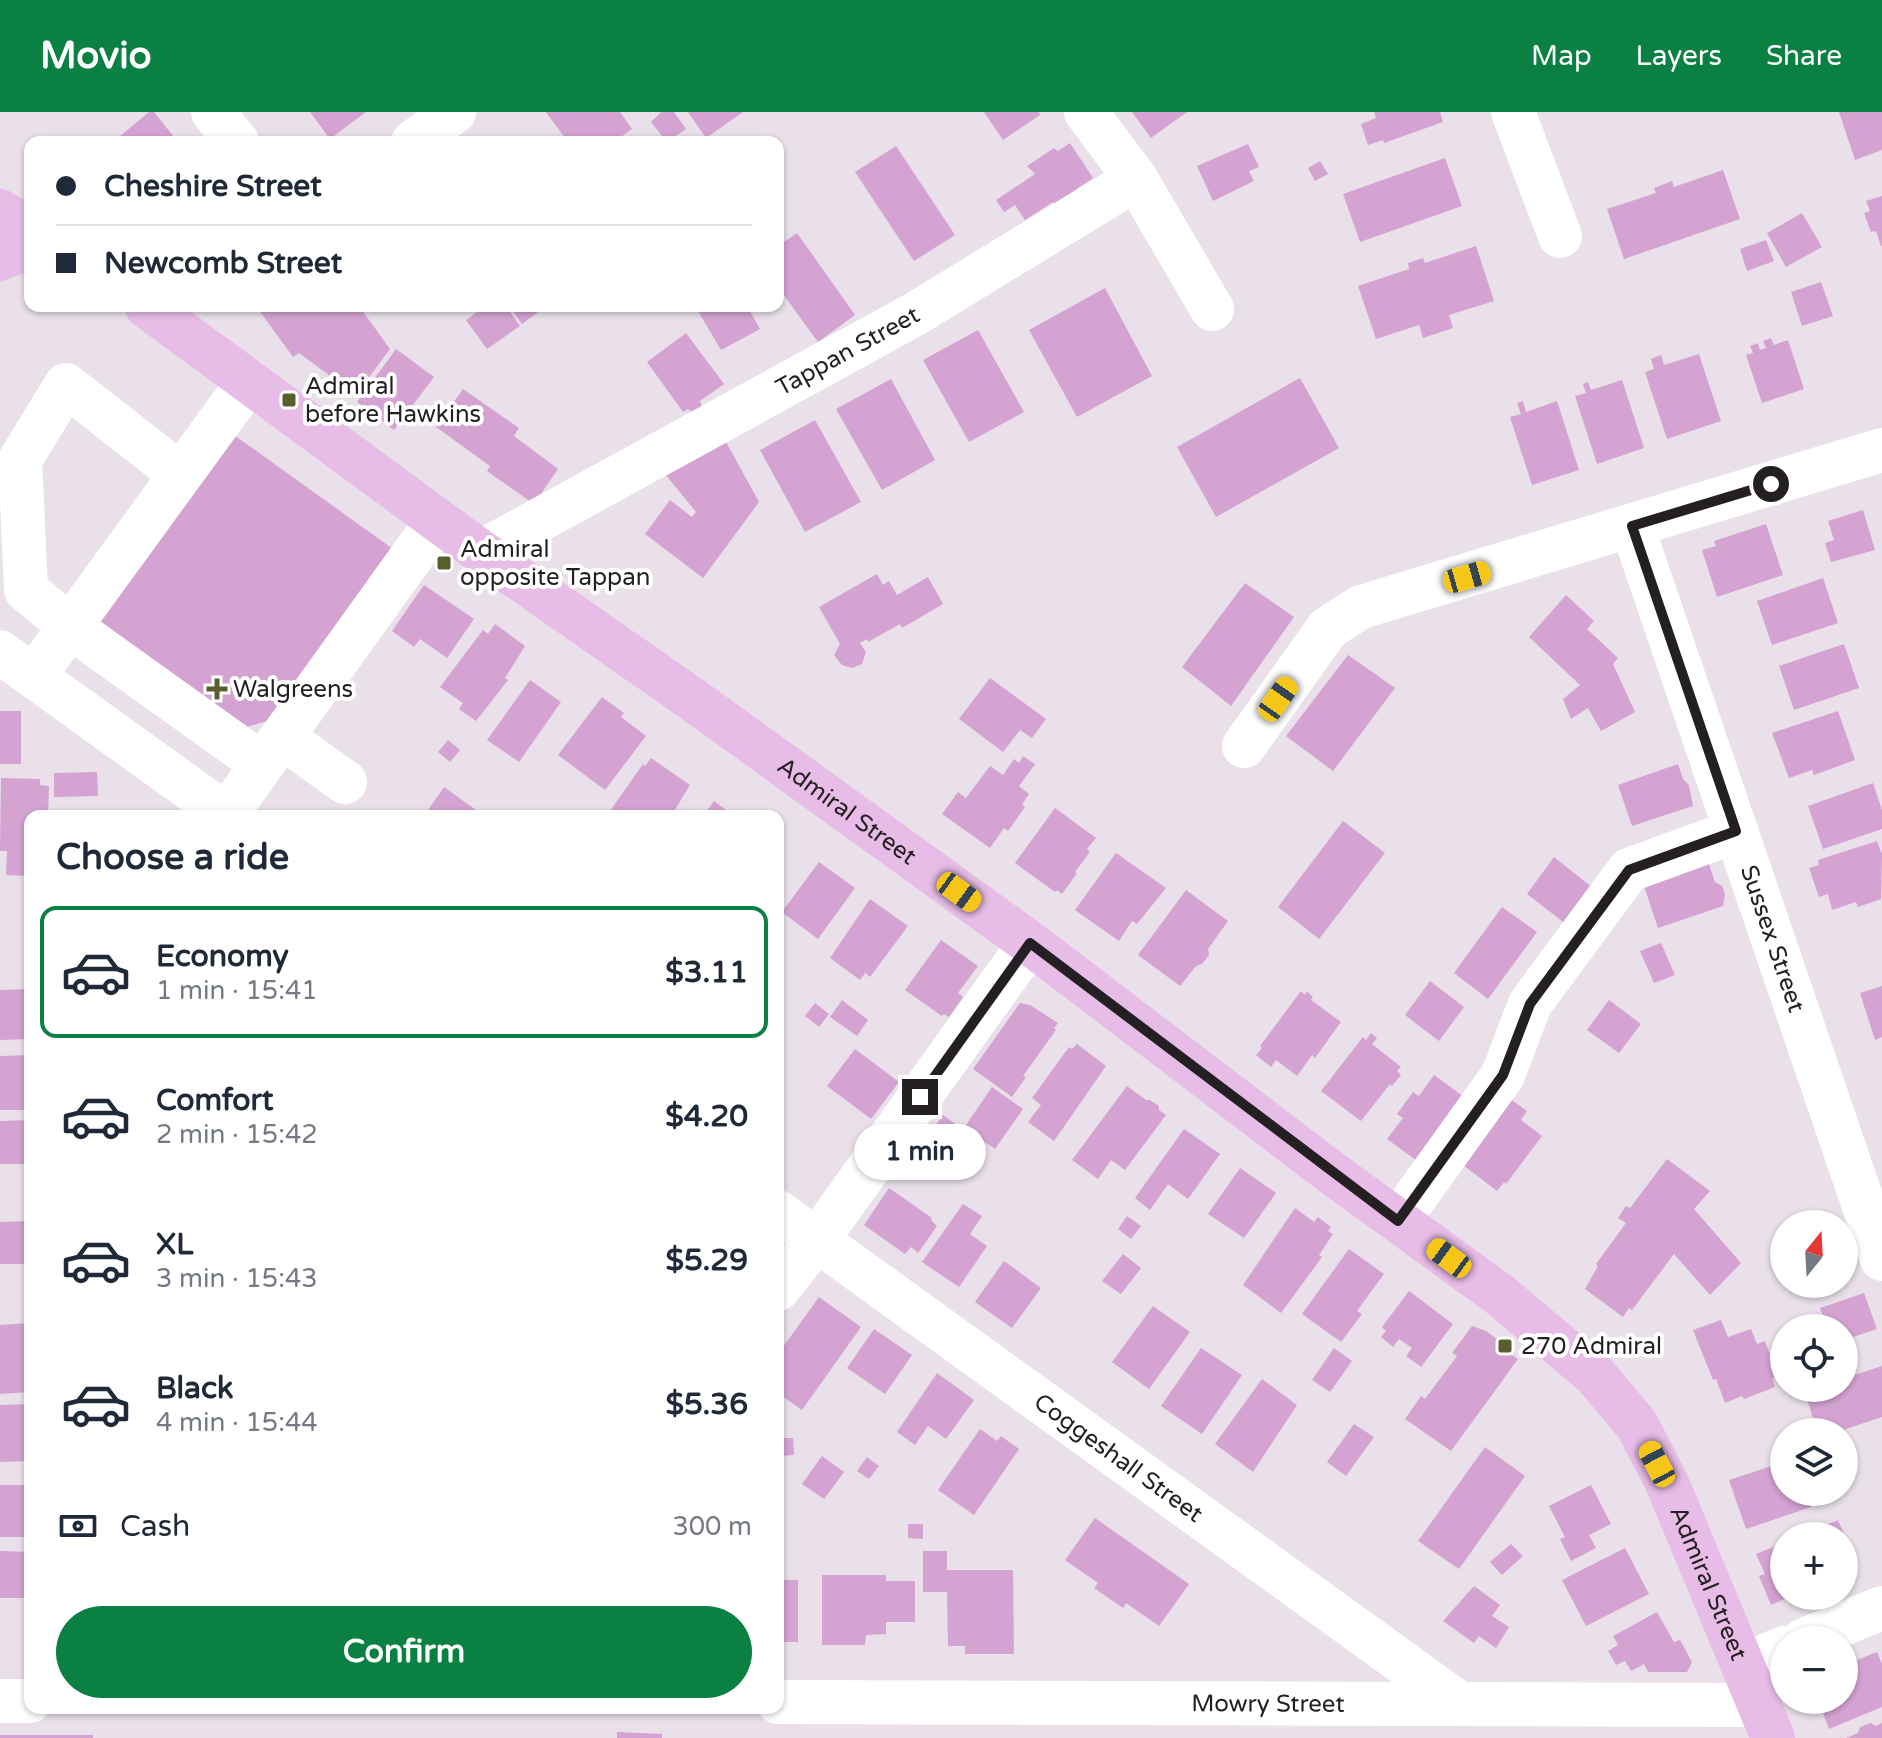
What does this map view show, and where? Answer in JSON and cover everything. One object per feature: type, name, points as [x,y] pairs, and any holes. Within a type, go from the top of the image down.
[{"type":"main road","points":[[0,211],[24,225]]},
{"type":"main road","points":[[0,259],[24,249]]},
{"type":"main road","name":"Admiral Street","points":[[167,312],[249,381],[481,552],[1030,943],[1500,1295],[1595,1375],[1637,1425],[1667,1483],[1766,1721]]},
{"type":"street","points":[[213,112],[232,136]]},
{"type":"street","points":[[1086,112],[1136,179],[1212,309]]},
{"type":"street","points":[[1513,112],[1560,236]]},
{"type":"street","name":"Tappan Street","points":[[481,552],[915,314],[1136,179]]},
{"type":"street","points":[[220,810],[17,664],[69,626],[249,381]]},
{"type":"street","points":[[180,474],[66,385],[20,460],[26,590],[69,626],[272,751],[345,782]]},
{"type":"street","points":[[1244,746],[1328,628],[1361,607],[1882,450]]},
{"type":"street","points":[[231,810],[438,520]]},
{"type":"street","name":"Sussex Street","points":[[1632,526],[1882,1259]]},
{"type":"street","points":[[1398,1221],[1503,1075],[1530,1004],[1629,870],[1736,831]]},
{"type":"street","points":[[784,1281],[1030,943]]},
{"type":"street","name":"Coggeshall Street","points":[[784,1216],[1460,1704]]},
{"type":"street","points":[[1838,1626],[1882,1608]]},
{"type":"street","points":[[1744,1665],[1770,1654]]},
{"type":"street","points":[[0,1701],[24,1701]]},
{"type":"street","name":"Mowry Street","points":[[784,1702],[1460,1704],[1766,1721]]},
{"type":"building","points":[[149,112],[154,112],[173,136],[120,136]]},
{"type":"building","points":[[310,112],[366,112],[334,136],[328,136]]},
{"type":"building","points":[[546,112],[620,112],[632,129],[622,136],[564,136]]},
{"type":"building","points":[[661,112],[674,112],[686,129],[676,136],[662,136],[651,122]]},
{"type":"building","points":[[688,112],[743,112],[709,136],[705,136]]},
{"type":"building","points":[[984,112],[1039,112],[1040,115],[1003,140]]},
{"type":"building","points":[[1132,112],[1187,112],[1151,138]]},
{"type":"building","points":[[1374,112],[1440,112],[1443,122],[1384,143],[1383,140],[1368,145],[1361,124],[1376,118]]},
{"type":"building","points":[[1839,112],[1882,112],[1882,150],[1855,160]]},
{"type":"building","points":[[1070,143],[1093,178],[1025,220],[1015,205],[1004,212],[996,200],[1035,174],[1027,166],[1054,148],[1058,151]]},
{"type":"building","points":[[1248,144],[1259,167],[1249,171],[1254,181],[1213,201],[1197,166]]},
{"type":"building","points":[[896,146],[955,235],[914,261],[855,172]]},
{"type":"building","points":[[1445,158],[1462,206],[1360,242],[1343,194]]},
{"type":"building","points":[[1320,161],[1328,174],[1315,181],[1308,168]]},
{"type":"building","points":[[1723,170],[1740,219],[1624,259],[1607,209],[1656,193],[1654,188],[1672,181],[1674,187]]},
{"type":"building","points":[[1882,196],[1881,246],[1876,231],[1871,232],[1864,213],[1870,211],[1866,201]]},
{"type":"building","points":[[1802,213],[1822,247],[1786,267],[1767,233]]},
{"type":"building","points":[[797,233],[855,315],[818,342],[784,295],[784,242]]},
{"type":"building","points":[[1766,240],[1774,261],[1747,271],[1740,249]]},
{"type":"building","points":[[1476,246],[1494,301],[1449,315],[1453,328],[1423,338],[1419,325],[1376,339],[1358,286],[1409,269],[1408,263],[1423,258],[1425,263]]},
{"type":"building","points":[[1821,282],[1833,316],[1802,326],[1791,292]]},
{"type":"building","points":[[1105,288],[1152,376],[1077,417],[1029,330]]},
{"type":"building","points":[[260,312],[363,312],[390,349],[356,395],[299,353],[293,357]]},
{"type":"building","points":[[477,312],[510,312],[520,326],[487,349],[466,320]]},
{"type":"building","points":[[513,312],[538,312],[522,324]]},
{"type":"building","points":[[699,312],[750,312],[760,329],[721,350]]},
{"type":"building","points":[[978,330],[1024,412],[969,442],[923,360]]},
{"type":"building","points":[[686,333],[724,384],[700,401],[702,407],[693,413],[688,409],[683,412],[647,362]]},
{"type":"building","points":[[1771,338],[1774,345],[1788,340],[1804,389],[1762,403],[1746,355],[1753,353],[1750,346],[1758,343],[1760,350],[1766,348],[1763,341]]},
{"type":"building","points":[[396,349],[434,377],[394,430],[357,402]]},
{"type":"building","points":[[1699,354],[1721,421],[1667,439],[1645,372],[1654,369],[1651,359],[1661,355],[1664,365]]},
{"type":"building","points":[[1300,378],[1339,448],[1216,517],[1177,447]]},
{"type":"building","points":[[891,379],[935,460],[882,490],[836,409]]},
{"type":"building","points":[[1622,380],[1644,448],[1597,464],[1575,396],[1586,393],[1583,384],[1588,382],[1591,390]]},
{"type":"building","points":[[463,389],[519,428],[514,436],[558,469],[534,504],[487,471],[490,466],[436,427]]},
{"type":"building","points":[[1523,401],[1526,412],[1557,401],[1579,470],[1532,485],[1510,417],[1521,414],[1517,403]]},
{"type":"building","points":[[815,420],[861,502],[805,532],[760,450]]},
{"type":"building","name":"Walgreens","points":[[234,435],[393,549],[267,721],[243,728],[96,625]]},
{"type":"building","points":[[725,440],[759,502],[703,578],[645,534],[670,500],[692,517],[696,512],[665,474]]},
{"type":"building","points":[[1863,510],[1875,550],[1831,562],[1825,543],[1834,540],[1828,521]]},
{"type":"building","points":[[1766,524],[1783,575],[1717,597],[1702,550],[1716,546],[1714,541]]},
{"type":"building","points":[[877,574],[883,585],[889,581],[897,595],[928,577],[943,604],[902,628],[900,624],[868,642],[867,639],[860,643],[866,652],[862,664],[852,668],[842,665],[834,655],[840,644],[819,607]]},
{"type":"building","points":[[1823,578],[1838,623],[1772,645],[1757,601]]},
{"type":"building","points":[[1245,583],[1294,617],[1231,706],[1182,667]]},
{"type":"building","points":[[424,585],[474,619],[447,658],[420,639],[414,647],[392,631]]},
{"type":"building","points":[[1566,595],[1594,621],[1587,629],[1618,658],[1613,664],[1635,712],[1601,731],[1588,708],[1571,719],[1563,699],[1580,685],[1529,637]]},
{"type":"building","points":[[495,624],[525,646],[505,678],[508,680],[476,721],[459,709],[463,703],[440,687],[483,630],[488,634]]},
{"type":"building","points":[[1844,644],[1859,688],[1794,710],[1779,666]]},
{"type":"building","points":[[1348,655],[1395,688],[1333,771],[1286,736]]},
{"type":"building","points":[[990,678],[1046,719],[1032,738],[1020,730],[1003,752],[959,719]]},
{"type":"building","points":[[530,680],[561,702],[519,762],[487,740]]},
{"type":"building","points":[[602,697],[624,713],[621,717],[646,736],[605,790],[558,755]]},
{"type":"building","points":[[0,711],[21,711],[21,764],[0,764]]},
{"type":"building","points":[[1838,711],[1855,760],[1814,775],[1812,770],[1789,778],[1772,733]]},
{"type":"building","points":[[448,740],[460,750],[450,762],[438,752]]},
{"type":"building","points":[[1023,756],[1035,764],[1019,786],[1029,794],[1022,804],[1025,807],[1008,831],[1004,828],[990,848],[942,814],[958,792],[966,798],[990,766],[1003,775],[1014,759],[1019,763]]},
{"type":"building","points":[[651,758],[690,785],[675,810],[611,810],[643,764],[645,766]]},
{"type":"building","points":[[1678,764],[1683,779],[1689,785],[1693,806],[1632,826],[1618,785]]},
{"type":"building","points":[[97,772],[98,796],[54,797],[54,773]]},
{"type":"building","points":[[1,778],[40,779],[40,785],[49,786],[48,810],[24,810],[24,876],[6,875],[7,851],[0,851]]},
{"type":"building","points":[[1873,783],[1882,810],[1882,829],[1823,849],[1808,806]]},
{"type":"building","points":[[444,787],[476,810],[428,810]]},
{"type":"building","points":[[714,801],[726,810],[707,810]]},
{"type":"building","points":[[1055,808],[1096,838],[1062,894],[1015,863]]},
{"type":"building","points":[[1343,821],[1385,853],[1319,939],[1278,907]]},
{"type":"building","points":[[1877,841],[1882,854],[1881,899],[1858,907],[1856,902],[1832,910],[1828,894],[1819,897],[1809,868],[1819,865],[1818,860]]},
{"type":"building","points":[[1116,853],[1166,888],[1137,924],[1132,921],[1119,941],[1075,910]]},
{"type":"building","points":[[1554,857],[1598,892],[1571,928],[1527,894]]},
{"type":"building","points":[[1708,861],[1715,882],[1722,886],[1725,894],[1723,906],[1658,928],[1643,883]]},
{"type":"building","points":[[819,862],[855,888],[818,939],[784,914]]},
{"type":"building","points":[[1186,890],[1228,921],[1208,949],[1209,955],[1180,986],[1138,955]]},
{"type":"building","points":[[870,899],[908,926],[870,977],[865,973],[860,980],[830,958]]},
{"type":"building","points":[[1502,907],[1537,932],[1488,999],[1454,973]]},
{"type":"building","points":[[941,940],[978,966],[958,993],[963,997],[949,1017],[942,1016],[905,990]]},
{"type":"building","points":[[1661,943],[1675,975],[1654,983],[1640,951]]},
{"type":"building","points":[[1430,981],[1464,1007],[1439,1041],[1405,1015]]},
{"type":"building","points":[[1882,986],[1882,1037],[1875,1040],[1860,993]]},
{"type":"building","points":[[24,989],[24,1039],[0,1040],[0,990]]},
{"type":"building","points":[[1301,991],[1305,995],[1307,991],[1313,997],[1311,1000],[1341,1022],[1315,1058],[1312,1055],[1297,1076],[1276,1060],[1271,1067],[1256,1055]]},
{"type":"building","points":[[842,1000],[868,1020],[857,1036],[830,1017]]},
{"type":"building","points":[[1609,1000],[1641,1024],[1619,1053],[1587,1030]]},
{"type":"building","points":[[815,1003],[829,1014],[819,1027],[805,1016]]},
{"type":"building","points":[[1020,1003],[1030,1005],[1058,1023],[1012,1097],[973,1069]]},
{"type":"building","points":[[1371,1033],[1377,1038],[1372,1044],[1401,1067],[1397,1071],[1401,1075],[1361,1121],[1321,1091],[1363,1037],[1366,1040]]},
{"type":"building","points":[[1077,1044],[1106,1066],[1054,1141],[1028,1122],[1041,1105],[1032,1098],[1069,1047],[1072,1049]]},
{"type":"building","points":[[855,1049],[899,1082],[871,1119],[827,1086]]},
{"type":"building","points":[[24,1055],[24,1110],[0,1110],[0,1056]]},
{"type":"building","points":[[1434,1075],[1471,1102],[1424,1166],[1387,1139],[1403,1118],[1397,1114],[1413,1092],[1419,1096]]},
{"type":"building","points":[[1127,1086],[1159,1106],[1159,1110],[1166,1115],[1125,1170],[1111,1160],[1098,1179],[1072,1160]]},
{"type":"building","points":[[992,1087],[1023,1109],[995,1149],[964,1128]]},
{"type":"building","points":[[1512,1100],[1527,1111],[1521,1120],[1542,1136],[1506,1184],[1504,1182],[1497,1191],[1463,1165]]},
{"type":"building","points":[[943,1115],[983,1144],[958,1178],[918,1150]]},
{"type":"building","points":[[24,1120],[24,1164],[0,1164],[0,1121]]},
{"type":"building","points":[[1184,1129],[1220,1154],[1188,1199],[1168,1184],[1150,1210],[1135,1198]]},
{"type":"building","points":[[1667,1159],[1710,1191],[1694,1209],[1741,1263],[1710,1295],[1674,1254],[1632,1310],[1629,1308],[1623,1317],[1585,1289],[1598,1266],[1596,1264],[1626,1223],[1618,1218],[1626,1206],[1630,1208]]},
{"type":"building","points":[[1240,1168],[1276,1193],[1244,1238],[1208,1214]]},
{"type":"building","points":[[889,1188],[932,1218],[937,1226],[918,1253],[911,1247],[905,1254],[864,1225]]},
{"type":"building","points":[[963,1204],[982,1216],[970,1234],[987,1246],[959,1287],[922,1262]]},
{"type":"building","points":[[1295,1208],[1314,1222],[1318,1217],[1331,1227],[1328,1231],[1333,1234],[1319,1255],[1322,1257],[1281,1313],[1243,1285]]},
{"type":"building","points":[[1127,1216],[1141,1226],[1131,1239],[1118,1229]]},
{"type":"building","points":[[24,1221],[24,1264],[0,1264],[0,1222]]},
{"type":"building","points":[[1349,1249],[1384,1274],[1357,1311],[1362,1314],[1341,1342],[1302,1314]]},
{"type":"building","points":[[1123,1254],[1141,1268],[1121,1294],[1102,1281]]},
{"type":"building","points":[[1004,1261],[1041,1288],[1012,1328],[975,1302]]},
{"type":"building","points":[[1409,1291],[1453,1324],[1421,1367],[1406,1356],[1412,1348],[1399,1339],[1393,1347],[1381,1337],[1386,1331],[1382,1327]]},
{"type":"building","points":[[1864,1293],[1877,1329],[1858,1335],[1858,1314],[1822,1314],[1820,1308],[1858,1298]]},
{"type":"building","points":[[819,1297],[861,1327],[802,1410],[784,1397],[784,1346]]},
{"type":"building","points":[[1153,1306],[1190,1332],[1149,1389],[1112,1362]]},
{"type":"building","points":[[1721,1320],[1728,1337],[1751,1329],[1757,1344],[1765,1341],[1770,1354],[1770,1389],[1725,1403],[1693,1330]]},
{"type":"building","points":[[24,1323],[24,1392],[0,1394],[0,1325]]},
{"type":"building","points":[[1472,1326],[1486,1331],[1497,1339],[1500,1347],[1518,1359],[1451,1451],[1405,1419],[1421,1396],[1425,1399],[1457,1356],[1452,1353]]},
{"type":"building","points":[[874,1329],[912,1355],[885,1394],[847,1368]]},
{"type":"building","points":[[1201,1348],[1242,1375],[1202,1434],[1161,1406]]},
{"type":"building","points":[[1334,1348],[1352,1361],[1330,1392],[1312,1380]]},
{"type":"building","points":[[1882,1366],[1882,1417],[1858,1425],[1858,1418],[1813,1418],[1808,1402],[1858,1402],[1858,1374]]},
{"type":"building","points":[[937,1373],[974,1400],[946,1439],[928,1426],[915,1445],[897,1432]]},
{"type":"building","points":[[1262,1379],[1297,1405],[1253,1472],[1215,1444]]},
{"type":"building","points":[[24,1404],[24,1461],[0,1462],[0,1405]]},
{"type":"building","points":[[1354,1424],[1374,1437],[1346,1476],[1327,1462]]},
{"type":"building","points":[[980,1429],[997,1441],[1001,1436],[1019,1449],[974,1515],[938,1490]]},
{"type":"building","points":[[784,1438],[793,1438],[794,1455],[784,1456]]},
{"type":"building","points":[[1485,1447],[1525,1476],[1459,1569],[1418,1541]]},
{"type":"building","points":[[822,1456],[844,1472],[824,1499],[802,1484]]},
{"type":"building","points":[[867,1457],[879,1466],[869,1479],[857,1471]]},
{"type":"building","points":[[1770,1467],[1770,1506],[1811,1507],[1746,1529],[1729,1480]]},
{"type":"building","points":[[0,1485],[24,1485],[24,1537],[0,1537]]},
{"type":"building","points":[[1591,1485],[1611,1524],[1589,1535],[1596,1548],[1571,1561],[1560,1539],[1565,1537],[1549,1506]]},
{"type":"building","points":[[1095,1518],[1189,1584],[1159,1626],[1126,1603],[1123,1608],[1094,1588],[1098,1583],[1065,1560]]},
{"type":"building","points":[[908,1524],[923,1524],[923,1539],[908,1538]]},
{"type":"building","points":[[1511,1544],[1523,1556],[1502,1575],[1490,1562]]},
{"type":"building","points":[[1625,1548],[1649,1594],[1586,1626],[1562,1580]]},
{"type":"building","points":[[1770,1548],[1770,1603],[1759,1576],[1765,1574],[1756,1554]]},
{"type":"building","points":[[0,1551],[24,1552],[24,1598],[0,1598]]},
{"type":"building","points":[[923,1551],[947,1551],[947,1570],[1013,1570],[1014,1654],[965,1654],[965,1646],[948,1646],[947,1592],[923,1592]]},
{"type":"building","points":[[822,1575],[886,1575],[886,1581],[915,1581],[915,1622],[886,1622],[886,1634],[866,1635],[865,1645],[822,1645]]},
{"type":"building","points":[[784,1580],[798,1580],[798,1642],[784,1642]]},
{"type":"building","points":[[1474,1586],[1500,1605],[1492,1616],[1509,1627],[1496,1648],[1479,1636],[1474,1643],[1443,1621]]},
{"type":"building","points":[[1657,1612],[1674,1642],[1680,1640],[1692,1662],[1687,1672],[1648,1672],[1644,1664],[1631,1671],[1625,1661],[1616,1665],[1608,1651],[1618,1645],[1613,1636]]},
{"type":"building","points":[[1877,1652],[1882,1664],[1882,1707],[1829,1729],[1823,1714],[1858,1714],[1858,1659]]},
{"type":"building","points":[[1871,1723],[1876,1726],[1882,1723],[1882,1738],[1846,1738],[1858,1733],[1860,1727]]},
{"type":"building","points":[[617,1732],[662,1734],[662,1738],[617,1738]]},
{"type":"building","points":[[0,1735],[93,1735],[93,1738],[0,1738]]},
{"type":"place","name":"Admiral before Hawkins","points":[[289,400]]},
{"type":"place","name":"Admiral opposite Tappan","points":[[444,563]]},
{"type":"place","name":"Walgreens","points":[[217,689]]},
{"type":"place","name":"270 Admiral","points":[[1505,1346]]},
{"type":"route","points":[[920,1097],[1030,943],[1398,1221],[1503,1075],[1530,1004],[1629,870],[1736,831],[1632,526],[1771,484]]}]
